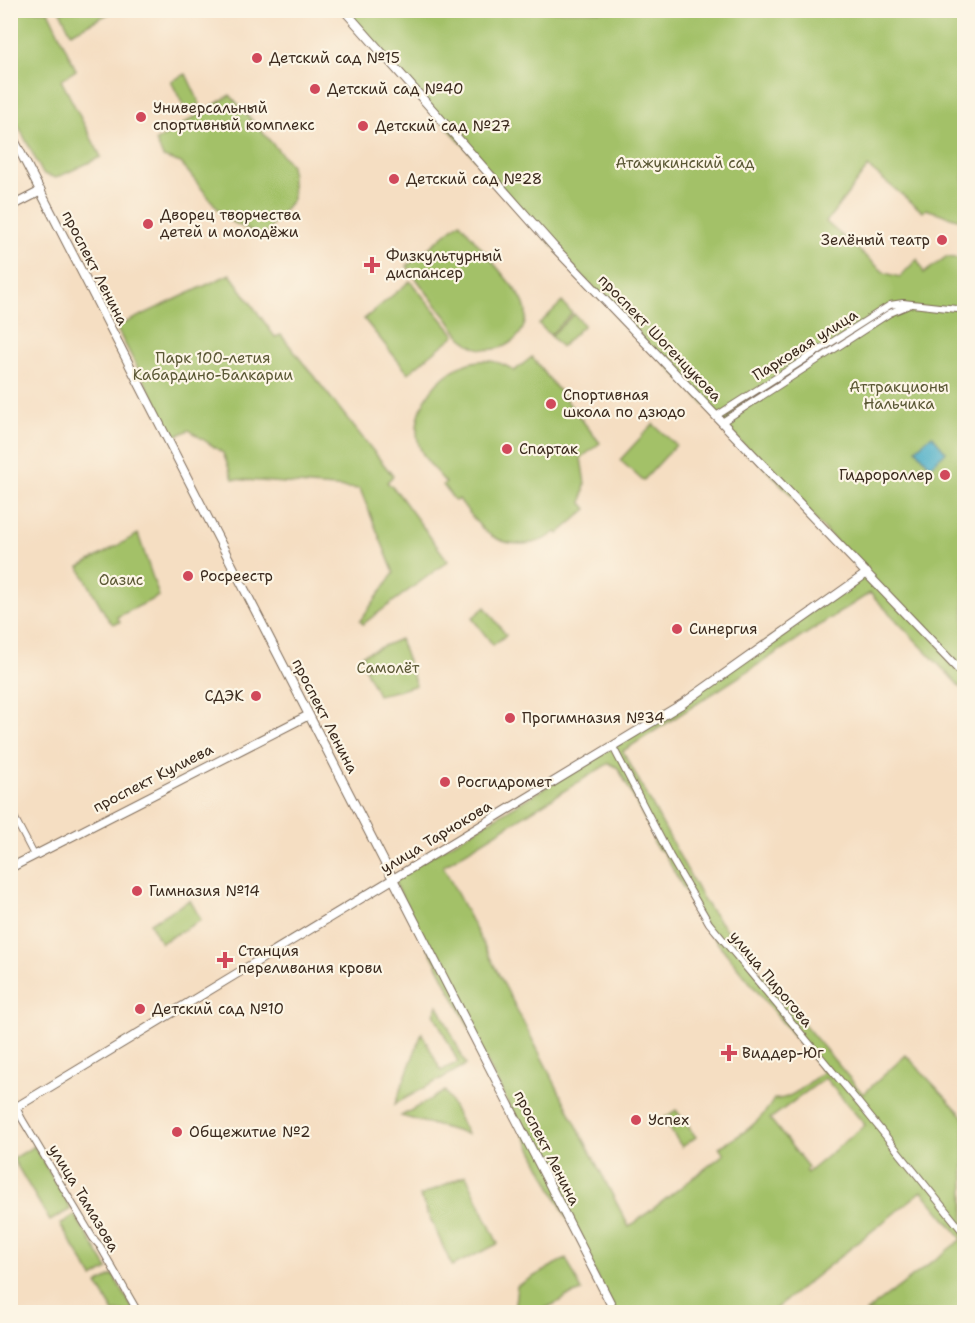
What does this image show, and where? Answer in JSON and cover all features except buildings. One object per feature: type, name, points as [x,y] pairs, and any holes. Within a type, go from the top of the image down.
[{"type":"street","name":"проспект Шогенцукова","points":[[344,10],[540,231],[964,675]]},
{"type":"street","name":"проспект Ленина","points":[[10,132],[615,1312]]},
{"type":"street","points":[[10,207],[41,191]]},
{"type":"street","name":"Парковая улица","points":[[719,419],[890,305],[903,303],[957,309]]},
{"type":"street","name":"улица Тарчокова","points":[[14,1109],[613,747],[713,683],[867,573]]},
{"type":"street","name":"проспект Кулиева","points":[[10,868],[309,715]]},
{"type":"street","name":"улица Пирогова","points":[[613,747],[670,856],[709,923],[964,1233]]},
{"type":"street","points":[[10,798],[13,803],[11,811],[34,855]]},
{"type":"street","name":"улица Тамазова","points":[[10,1095],[14,1109],[100,1246],[138,1312]]},
{"type":"green space","points":[[11,10],[48,11],[76,70],[61,80],[101,157],[56,178],[43,174],[11,111]]},
{"type":"green space","points":[[60,11],[114,11],[71,33]]},
{"type":"green space","name":"Атажукинский сад","points":[[344,11],[964,11],[964,219],[926,209],[923,212],[868,167],[826,222],[885,273],[900,277],[917,259],[924,273],[946,257],[964,259],[964,691],[870,593],[623,751],[704,901],[743,952],[863,1094],[906,1055],[964,1117],[964,1312],[866,1312],[962,1239],[922,1191],[771,1312],[615,1312],[393,879],[613,747],[866,573],[554,247]],"holes":[[[609,763],[618,768],[653,835],[655,845],[663,852],[708,931],[823,1072],[794,1094],[774,1099],[763,1115],[750,1127],[719,1147],[724,1154],[629,1227],[443,866]],[[825,1078],[865,1125],[807,1173],[805,1170],[808,1167],[770,1119]]]},
{"type":"green space","points":[[186,74],[200,104],[186,111],[171,81]]},
{"type":"green space","points":[[230,95],[291,165],[293,199],[263,237],[226,219],[181,163],[163,157],[156,141]]},
{"type":"green space","points":[[460,222],[518,293],[525,309],[524,325],[520,333],[513,341],[496,349],[477,348],[465,341],[407,266]]},
{"type":"green space","name":"Парк 100-летия Кабардино-Балкарии","points":[[230,274],[275,337],[281,335],[393,476],[387,482],[398,493],[448,561],[363,624],[360,621],[394,573],[360,489],[233,479],[223,453],[189,430],[174,437],[116,327]]},
{"type":"green space","points":[[410,281],[455,335],[408,373],[364,319]]},
{"type":"green space","points":[[562,302],[572,313],[550,335],[539,324]]},
{"type":"green space","points":[[574,314],[584,325],[561,347],[551,336]]},
{"type":"green space","name":"Спартак","points":[[532,357],[600,443],[581,458],[585,484],[582,503],[587,509],[558,534],[556,532],[541,541],[515,544],[490,535],[477,523],[459,499],[455,501],[443,485],[446,483],[421,450],[417,426],[422,408],[431,391],[444,376],[460,366],[478,361],[496,362],[514,371]]},
{"type":"green space","points":[[653,424],[676,445],[643,481],[620,460]]},
{"type":"green space","name":"Оазис","points":[[138,534],[159,596],[117,617],[120,622],[113,624],[79,567]]},
{"type":"green space","points":[[485,607],[506,635],[493,645],[472,618]]},
{"type":"green space","name":"Самолёт","points":[[400,639],[416,685],[378,695],[367,673],[362,655]]},
{"type":"green space","points":[[190,900],[201,920],[161,943],[150,923]]},
{"type":"green space","points":[[438,1005],[466,1065],[395,1104],[422,1033],[441,1071],[458,1062],[434,1014]]},
{"type":"green space","points":[[445,1091],[467,1134],[401,1116]]},
{"type":"green space","points":[[676,1110],[696,1137],[682,1147],[663,1119]]},
{"type":"green space","points":[[34,1146],[71,1209],[50,1221],[13,1159]]},
{"type":"green space","points":[[466,1175],[498,1244],[452,1266],[420,1196]]},
{"type":"green space","points":[[75,1215],[108,1269],[93,1278],[60,1224]]},
{"type":"green space","points":[[566,1258],[582,1291],[565,1297],[538,1312],[514,1312],[517,1286]]},
{"type":"green space","points":[[113,1275],[135,1312],[114,1312],[97,1284]]},
{"type":"water","points":[[932,435],[946,452],[930,466],[916,449]]},
{"type":"place","name":"Детский сад №15","points":[[257,58]]},
{"type":"place","name":"Детский сад №40","points":[[315,89]]},
{"type":"place","name":"Универсальный спортивный комплекс","points":[[141,117]]},
{"type":"place","name":"Детский сад №27","points":[[363,126]]},
{"type":"place","name":"Детский сад №28","points":[[394,179]]},
{"type":"place","name":"Дворец творчества детей и молодёжи","points":[[148,224]]},
{"type":"place","name":"Зелёный театр","points":[[942,240]]},
{"type":"place","name":"Физкультурный диспансер","points":[[372,265]]},
{"type":"place","name":"Спортивная школа по дзюдо","points":[[551,404]]},
{"type":"place","name":"Спартак","points":[[507,449]]},
{"type":"place","name":"Гидророллер","points":[[945,475]]},
{"type":"place","name":"Росреестр","points":[[188,576]]},
{"type":"place","name":"Синергия","points":[[677,629]]},
{"type":"place","name":"СДЭК","points":[[256,696]]},
{"type":"place","name":"Прогимназия №34","points":[[510,718]]},
{"type":"place","name":"Росгидромет","points":[[445,782]]},
{"type":"place","name":"Гимназия №14","points":[[137,891]]},
{"type":"place","name":"Станция переливания крови","points":[[225,960]]},
{"type":"place","name":"Детский сад №10","points":[[140,1009]]},
{"type":"place","name":"Виддер-Юг","points":[[729,1053]]},
{"type":"place","name":"Успех","points":[[636,1120]]},
{"type":"place","name":"Общежитие №2","points":[[177,1132]]},
{"type":"park label","name":"Аттракционы Нальчика","points":[[899,396]]}]
